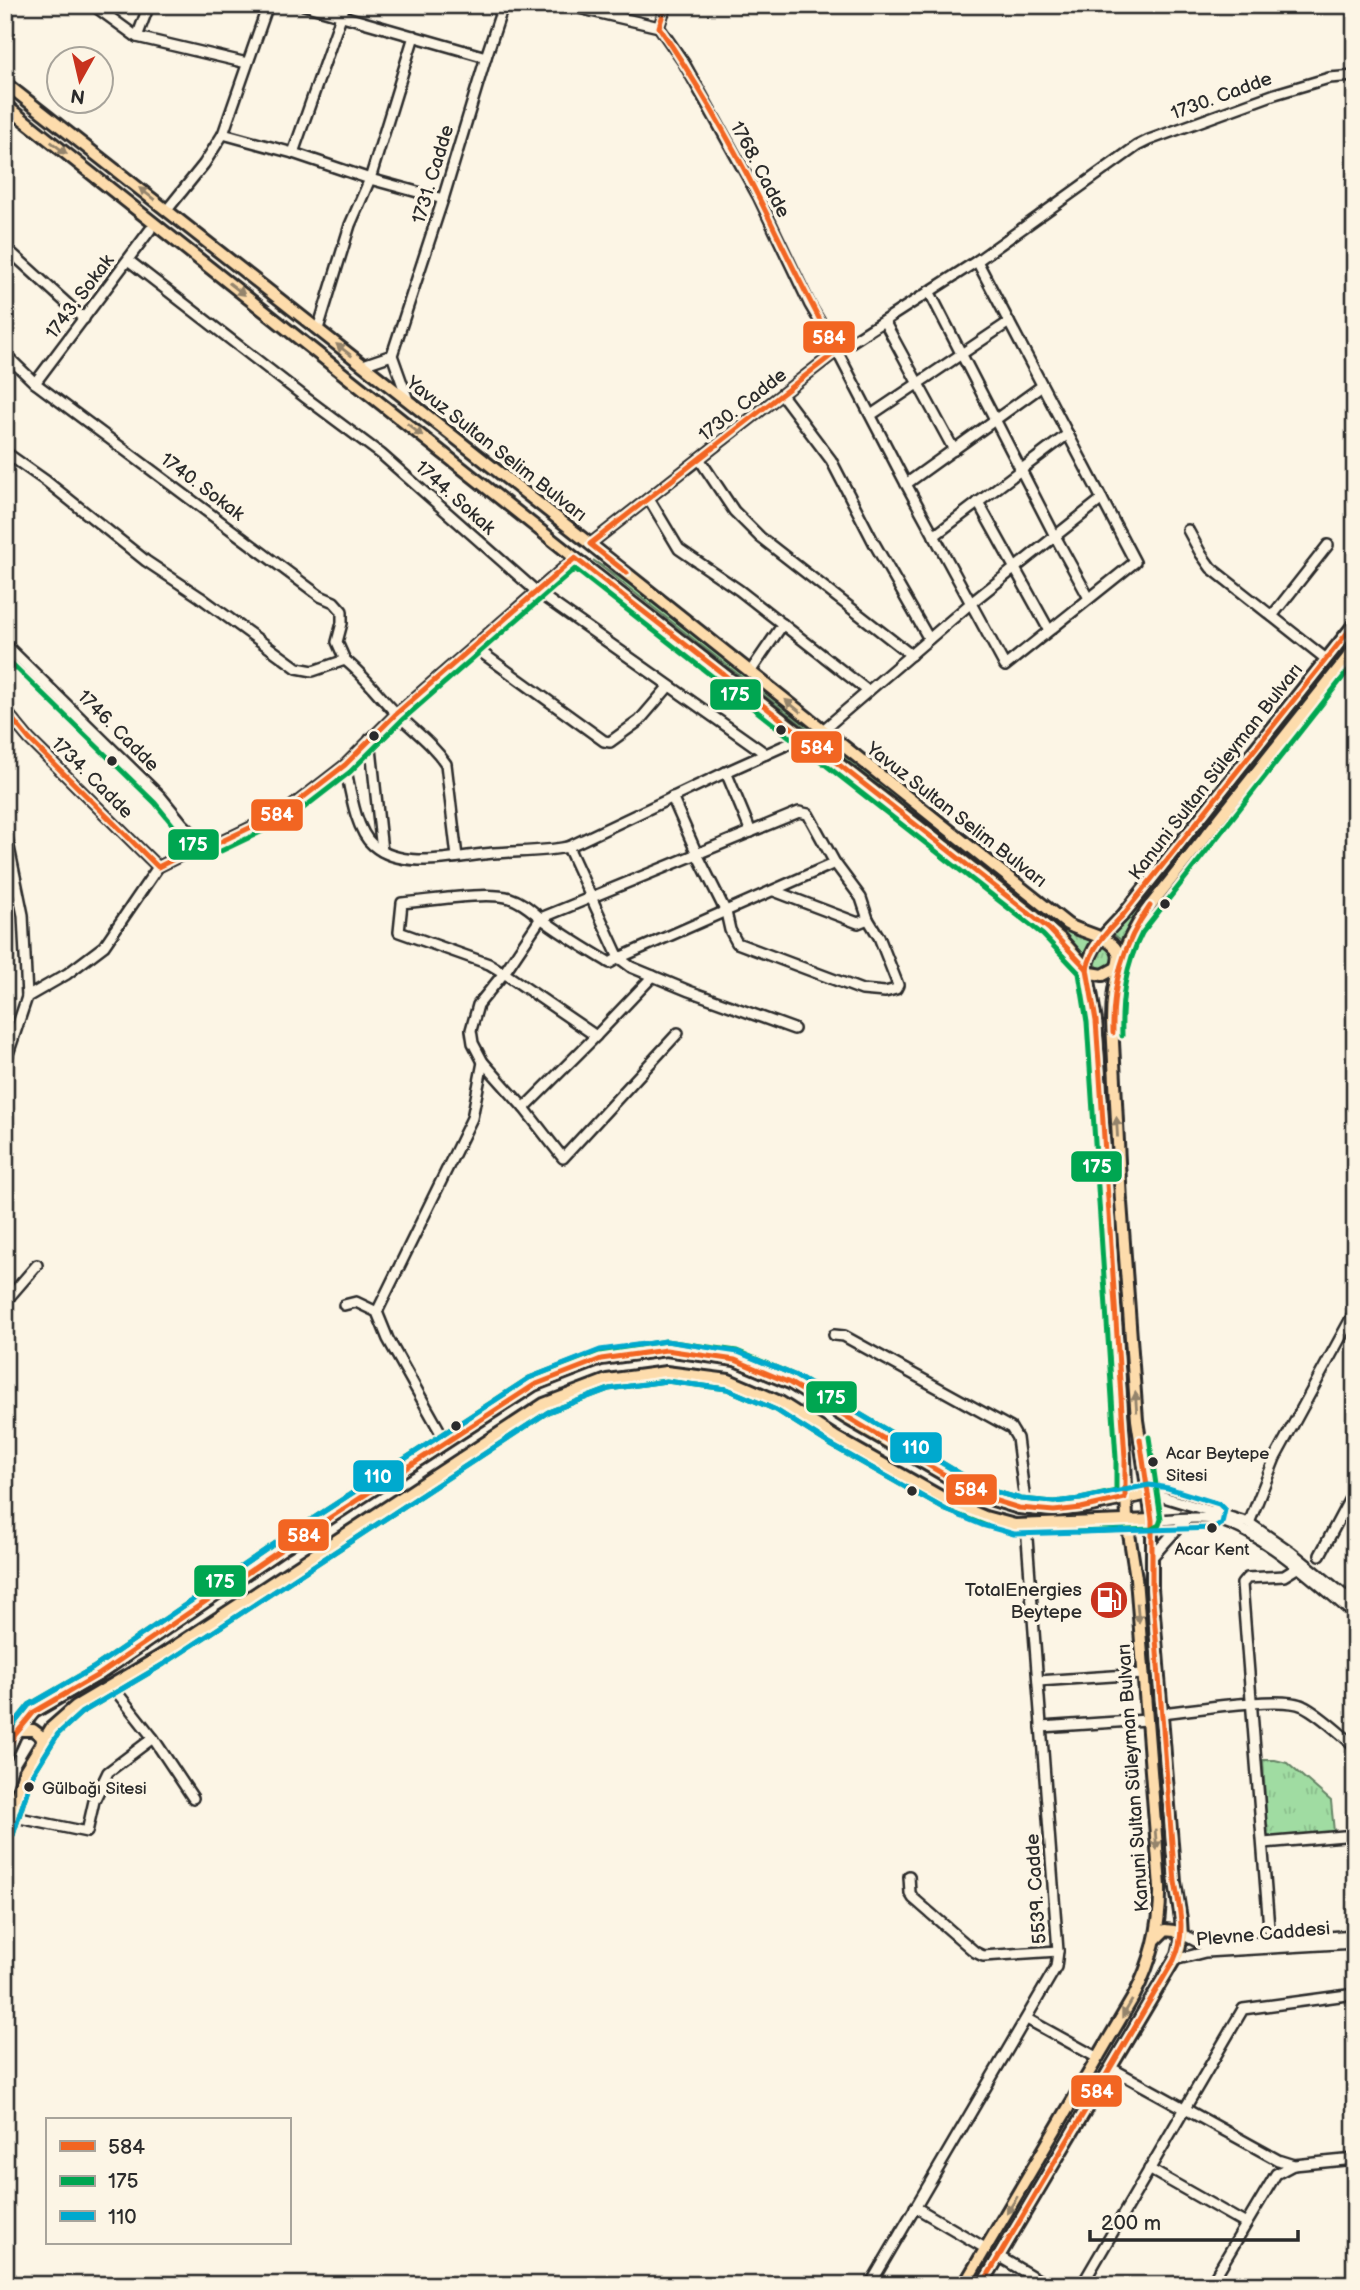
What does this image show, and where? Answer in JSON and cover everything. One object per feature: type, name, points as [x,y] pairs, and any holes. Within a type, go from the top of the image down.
[{"type":"main road","name":"Yavuz Sultan Selim Bulvarı","points":[[5,83],[1067,924],[1101,938]]},
{"type":"main road","name":"Yavuz Sultan Selim Bulvarı","points":[[5,105],[575,558],[1049,929],[1087,969]]},
{"type":"main road","name":"1730. Cadde","points":[[575,558],[590,544]]},
{"type":"main road","name":"Kanuni Sultan Süleyman Bulvarı","points":[[1101,938],[1123,915],[1355,623]]},
{"type":"main road","name":"Kanuni Sultan Süleyman Bulvarı","points":[[982,2285],[1174,1960],[1182,1936],[1152,1588],[1152,1520],[1137,1420],[1121,1202],[1112,1022],[1118,964],[1130,936],[1146,911],[1355,648]]},
{"type":"main road","points":[[1101,938],[1116,947],[1118,964],[1113,971],[1103,975],[1087,969],[1090,955],[1101,938]]},
{"type":"main road","name":"Kanuni Sultan Süleyman Bulvarı","points":[[964,2285],[1135,1996],[1155,1943],[1160,1898],[1136,1578],[1125,1498],[1125,1458],[1097,1032],[1087,969]]},
{"type":"main road","points":[[31,1759],[19,1759],[7,1752],[19,1730],[34,1712],[98,1675],[223,1589],[534,1385],[601,1359],[666,1350],[735,1360],[790,1383],[846,1419],[960,1484],[992,1500],[1026,1509],[1082,1508],[1149,1494]]},
{"type":"main road","points":[[745,1387],[755,1368]]},
{"type":"main road","points":[[5,1832],[24,1772],[31,1759],[51,1728],[76,1706],[159,1657],[544,1404],[607,1380],[666,1372],[729,1380],[780,1402],[835,1437],[950,1502],[985,1517],[1015,1525],[1152,1520]]},
{"type":"main road","points":[[19,1730],[33,1730],[42,1740]]},
{"type":"main road","points":[[1174,1960],[1159,1957],[1155,1943],[1166,1930],[1171,1929],[1182,1936]]},
{"type":"main road","points":[[5,2274],[10,2285]]},
{"type":"street","points":[[93,5],[137,37],[247,63]]},
{"type":"street","points":[[137,37],[149,5]]},
{"type":"street","points":[[167,210],[204,164],[223,134],[268,5]]},
{"type":"street","points":[[304,5],[486,57]]},
{"type":"street","points":[[293,153],[345,5]]},
{"type":"street","name":"1731. Cadde","points":[[392,355],[486,57],[501,12],[506,5]]},
{"type":"street","points":[[566,5],[659,27],[666,5]]},
{"type":"street","name":"1768. Cadde","points":[[659,27],[684,63],[745,172],[810,305],[1005,666],[1049,630]]},
{"type":"street","points":[[318,329],[350,225],[370,179],[414,36]]},
{"type":"street","name":"1730. Cadde","points":[[590,544],[837,351],[977,261],[1123,155],[1149,140],[1275,94],[1329,78],[1355,76]]},
{"type":"street","points":[[223,134],[443,199]]},
{"type":"street","name":"1743. Sokak","points":[[35,383],[150,230]]},
{"type":"street","points":[[5,248],[84,319]]},
{"type":"street","name":"1744. Sokak","points":[[128,260],[381,454],[537,592],[766,754]]},
{"type":"street","points":[[977,261],[1135,562],[1049,630],[978,502]]},
{"type":"street","points":[[929,291],[1089,598]]},
{"type":"street","points":[[884,321],[954,450]]},
{"type":"street","points":[[871,415],[1009,322]]},
{"type":"street","name":"1740. Sokak","points":[[5,354],[35,383],[320,596],[334,602],[342,611],[337,642],[345,660]]},
{"type":"street","points":[[363,365],[392,355],[408,400]]},
{"type":"street","points":[[906,484],[1042,386]]},
{"type":"street","points":[[782,395],[831,460],[929,639]]},
{"type":"street","points":[[934,536],[1068,434]]},
{"type":"street","points":[[5,452],[46,481],[146,561],[297,668],[313,671],[345,660],[396,714],[416,729],[446,764],[457,857]]},
{"type":"street","points":[[699,460],[723,497],[760,537],[911,655]]},
{"type":"street","points":[[649,499],[679,550],[739,590],[868,691]]},
{"type":"street","points":[[822,730],[971,603],[1102,499]]},
{"type":"street","points":[[1188,530],[1212,568],[1326,659]]},
{"type":"street","points":[[1272,616],[1328,545]]},
{"type":"street","name":"1730. Cadde","points":[[158,867],[204,844],[218,843],[287,810],[345,765],[396,714],[575,558]]},
{"type":"street","points":[[750,672],[783,624]]},
{"type":"street","name":"1746. Cadde","points":[[5,644],[161,797],[204,844]]},
{"type":"street","points":[[474,647],[604,741],[614,741],[639,721],[669,686]]},
{"type":"street","name":"1734. Cadde","points":[[5,710],[29,739],[158,867]]},
{"type":"street","points":[[345,765],[363,834],[373,846],[391,856],[422,860],[550,851],[568,847],[804,737]]},
{"type":"street","points":[[370,739],[382,851]]},
{"type":"street","points":[[726,772],[751,832]]},
{"type":"street","points":[[672,797],[697,854],[726,912],[733,937],[745,947],[862,990],[892,991],[897,989],[898,985],[861,898],[835,863],[808,814],[799,812],[697,854],[593,898],[541,918],[504,973],[478,1004],[471,1030],[473,1043],[483,1062],[563,1158],[678,1033]]},
{"type":"street","points":[[5,828],[23,915],[27,997],[5,1063]]},
{"type":"street","points":[[568,847],[620,958],[631,967],[793,1029]]},
{"type":"street","points":[[596,1037],[489,964],[399,932],[402,903],[500,896],[513,899],[610,963],[835,863]]},
{"type":"street","points":[[27,997],[67,974],[104,946],[158,867]]},
{"type":"street","points":[[774,891],[858,923],[868,919]]},
{"type":"street","points":[[524,1108],[653,976]]},
{"type":"street","points":[[377,1312],[472,1118],[483,1062]]},
{"type":"street","points":[[5,1301],[37,1265]]},
{"type":"street","points":[[344,1305],[356,1302],[377,1312],[388,1339],[446,1443]]},
{"type":"street","points":[[1249,1523],[1275,1458],[1354,1314]]},
{"type":"street","points":[[834,1335],[844,1336],[1011,1428],[1017,1438],[1026,1509]]},
{"type":"street","points":[[1320,1555],[1355,1489]]},
{"type":"street","points":[[1149,1494],[1249,1523],[1291,1552],[1355,1604]]},
{"type":"street","points":[[1152,1520],[1215,1515],[1247,1531],[1355,1615]]},
{"type":"street","points":[[1153,1556],[1186,1519]]},
{"type":"street","name":"5539. Cadde","points":[[870,2285],[1053,1975],[1058,1951],[1026,1525]]},
{"type":"street","points":[[1270,1941],[1243,1580],[1284,1576],[1297,1568]]},
{"type":"street","points":[[1038,1681],[1143,1674]]},
{"type":"street","points":[[112,1686],[153,1738],[193,1798]]},
{"type":"street","points":[[1162,1713],[1283,1702],[1303,1706],[1355,1746]]},
{"type":"street","points":[[1041,1727],[1147,1720]]},
{"type":"street","points":[[10,1816],[87,1832],[94,1801],[108,1772],[153,1738]]},
{"type":"street","points":[[1264,1843],[1355,1835]]},
{"type":"street","points":[[909,1876],[909,1893],[913,1898],[975,1952],[983,1956],[1058,1951]]},
{"type":"street","name":"Plevne Caddesi","points":[[1182,1936],[1205,1946],[1355,1935]]},
{"type":"street","name":"Plevne Caddesi","points":[[1174,1960],[1205,1952],[1355,1943]]},
{"type":"street","points":[[1082,2285],[1242,2009],[1355,1994]]},
{"type":"street","points":[[1027,2018],[1098,2058]]},
{"type":"street","points":[[1111,2068],[1278,2160],[1294,2165]]},
{"type":"street","points":[[1210,2285],[1276,2174],[1294,2165],[1355,2159]]},
{"type":"street","points":[[1149,2169],[1246,2224]]},
{"type":"street","points":[[915,2207],[985,2248]]},
{"type":"street","points":[[998,2256],[1047,2285]]},
{"type":"green space","points":[[593,560],[626,582],[1060,925],[1074,934],[1091,939],[1084,957],[1054,924]]},
{"type":"green space","points":[[1355,632],[1355,639],[1150,898],[1123,941],[1111,933],[1140,903]]},
{"type":"green space","points":[[1106,945],[1113,953],[1112,959],[1108,966],[1100,969],[1095,964],[1096,955],[1101,946]]},
{"type":"green space","points":[[1263,1760],[1287,1763],[1331,1801],[1334,1832],[1292,1838],[1267,1836]]},
{"type":"transit line","name":"584","points":[[627,573],[590,544],[837,351],[736,154],[659,27],[666,5]]},
{"type":"transit line","name":"584","points":[[5,710],[29,739],[158,867],[204,844],[218,843],[287,810],[345,765],[396,714],[575,558],[1049,929],[1087,969]]},
{"type":"transit line","name":"175","points":[[5,657],[155,803],[177,830],[203,853],[221,851],[292,817],[350,772],[402,720],[575,569],[1043,935],[1079,973],[1087,1022],[1116,1458],[1116,1491],[1054,1502],[1021,1499],[996,1492],[964,1476],[794,1375],[737,1351],[666,1341],[599,1351],[529,1378],[280,1540],[93,1668],[29,1705],[5,1735]]},
{"type":"transit line","name":"584","points":[[5,1756],[15,1735],[34,1712],[98,1675],[285,1547],[534,1385],[601,1359],[666,1350],[735,1360],[790,1383],[960,1484],[993,1500],[1019,1508],[1054,1511],[1125,1498],[1125,1458],[1096,1021],[1087,969],[1092,953],[1101,940],[1355,623]]},
{"type":"transit line","name":"175","points":[[1122,1036],[1125,983],[1142,933],[1355,662]]},
{"type":"transit line","name":"584","points":[[1113,1033],[1114,998],[1121,966],[1132,936],[1150,906]]},
{"type":"transit line","name":"110","points":[[5,1735],[29,1705],[93,1668],[280,1540],[529,1378],[600,1350],[666,1341],[738,1352],[794,1375],[964,1476],[996,1492],[1021,1499],[1054,1502],[1149,1485],[1219,1504],[1225,1510],[1222,1523],[1215,1528],[1014,1534],[982,1525],[946,1510],[831,1445],[776,1410],[727,1389],[666,1381],[609,1389],[548,1412],[164,1664],[81,1713],[58,1734],[32,1776],[13,1835]]},
{"type":"transit line","name":"175","points":[[13,1835],[32,1776],[58,1734],[81,1713],[164,1664],[548,1412],[609,1389],[666,1381],[727,1389],[776,1410],[831,1445],[946,1510],[987,1526]]},
{"type":"transit line","name":"175","points":[[1077,1532],[1152,1529],[1159,1525],[1161,1519],[1149,1437]]},
{"type":"transit line","name":"584","points":[[982,2285],[1174,1960],[1180,1941],[1181,1921],[1175,1882],[1152,1588],[1152,1520],[1140,1439]]},
{"type":"place","name":"Acar Beytepe Sitesi","points":[[1153,1462]]},
{"type":"place","name":"Acar Kent","points":[[1212,1528]]},
{"type":"place","name":"TotalEnergies Beytepe","points":[[1109,1600]]},
{"type":"place","name":"Gülbağı Sitesi","points":[[29,1787]]}]
